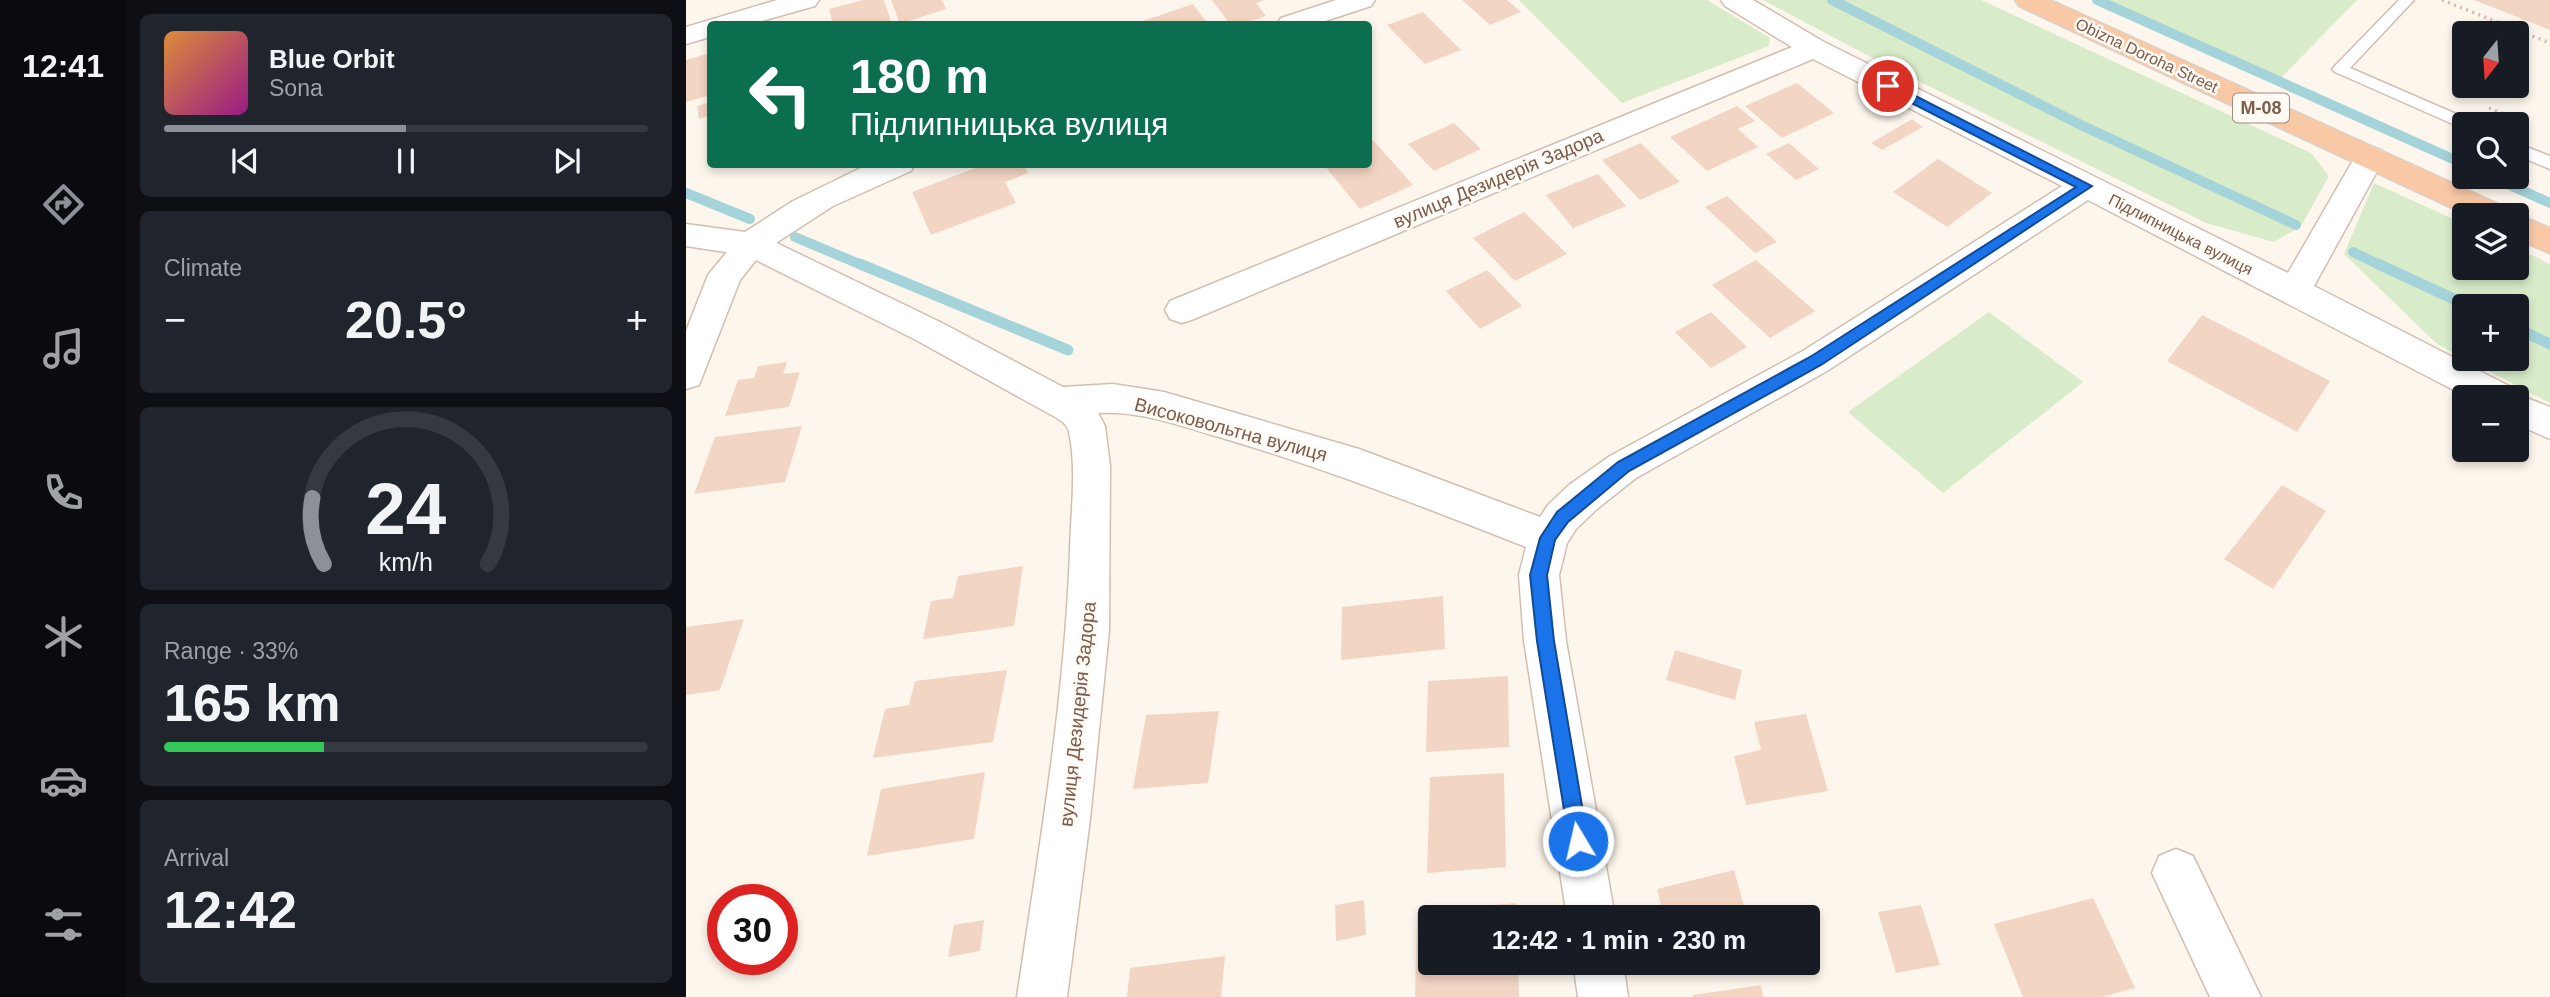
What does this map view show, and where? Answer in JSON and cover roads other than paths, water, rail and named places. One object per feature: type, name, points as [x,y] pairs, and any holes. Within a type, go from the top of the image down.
[{"type":"highway","name":"Obizna Doroha Street","points":[[2028,0],[2468,203]]},
{"type":"highway","points":[[2529,232],[2550,241]]},
{"type":"street","points":[[733,21],[806,0]]},
{"type":"street","points":[[1300,21],[1362,0]]},
{"type":"street","name":"Підлипницька вулиця","points":[[1734,0],[1814,48],[2475,385]]},
{"type":"street","points":[[686,36],[707,29]]},
{"type":"street","name":"вулиця Дезидерія Задора","points":[[1182,310],[1814,48]]},
{"type":"street","points":[[2295,291],[2370,158]]},
{"type":"street","points":[[686,375],[725,275],[751,244],[776,225],[827,194],[890,168]]},
{"type":"street","points":[[1589,905],[1545,641],[1539,575],[1548,538],[1562,517],[1623,467],[1815,361],[2086,186]]},
{"type":"street","points":[[686,235],[751,244],[928,331],[1059,402]]},
{"type":"street","name":"Високовольтна вулиця","points":[[1059,402],[1113,398],[1164,407],[1359,466],[1548,538]]},
{"type":"street","name":"вулиця Дезидерія Задора","points":[[1042,997],[1067,819],[1088,631],[1091,466],[1087,426],[1077,412],[1059,402]]},
{"type":"street","points":[[2529,414],[2550,424]]},
{"type":"street","points":[[2176,873],[2236,997]]},
{"type":"street","points":[[1600,975],[1603,997]]},
{"type":"lane","points":[[2407,0],[2340,69],[2452,119]]},
{"type":"lane","points":[[2529,154],[2550,163]]},
{"type":"waterway","points":[[1832,0],[2081,125],[2296,225]]},
{"type":"waterway","points":[[2097,0],[2452,159]]},
{"type":"waterway","points":[[2519,189],[2550,203]]},
{"type":"waterway","points":[[686,193],[750,219]]},
{"type":"waterway","points":[[795,237],[864,266]]},
{"type":"waterway","points":[[2353,252],[2382,266]]},
{"type":"waterway","points":[[860,264],[1068,350]]},
{"type":"waterway","points":[[2378,264],[2452,298]]},
{"type":"waterway","points":[[2529,334],[2550,344]]}]
